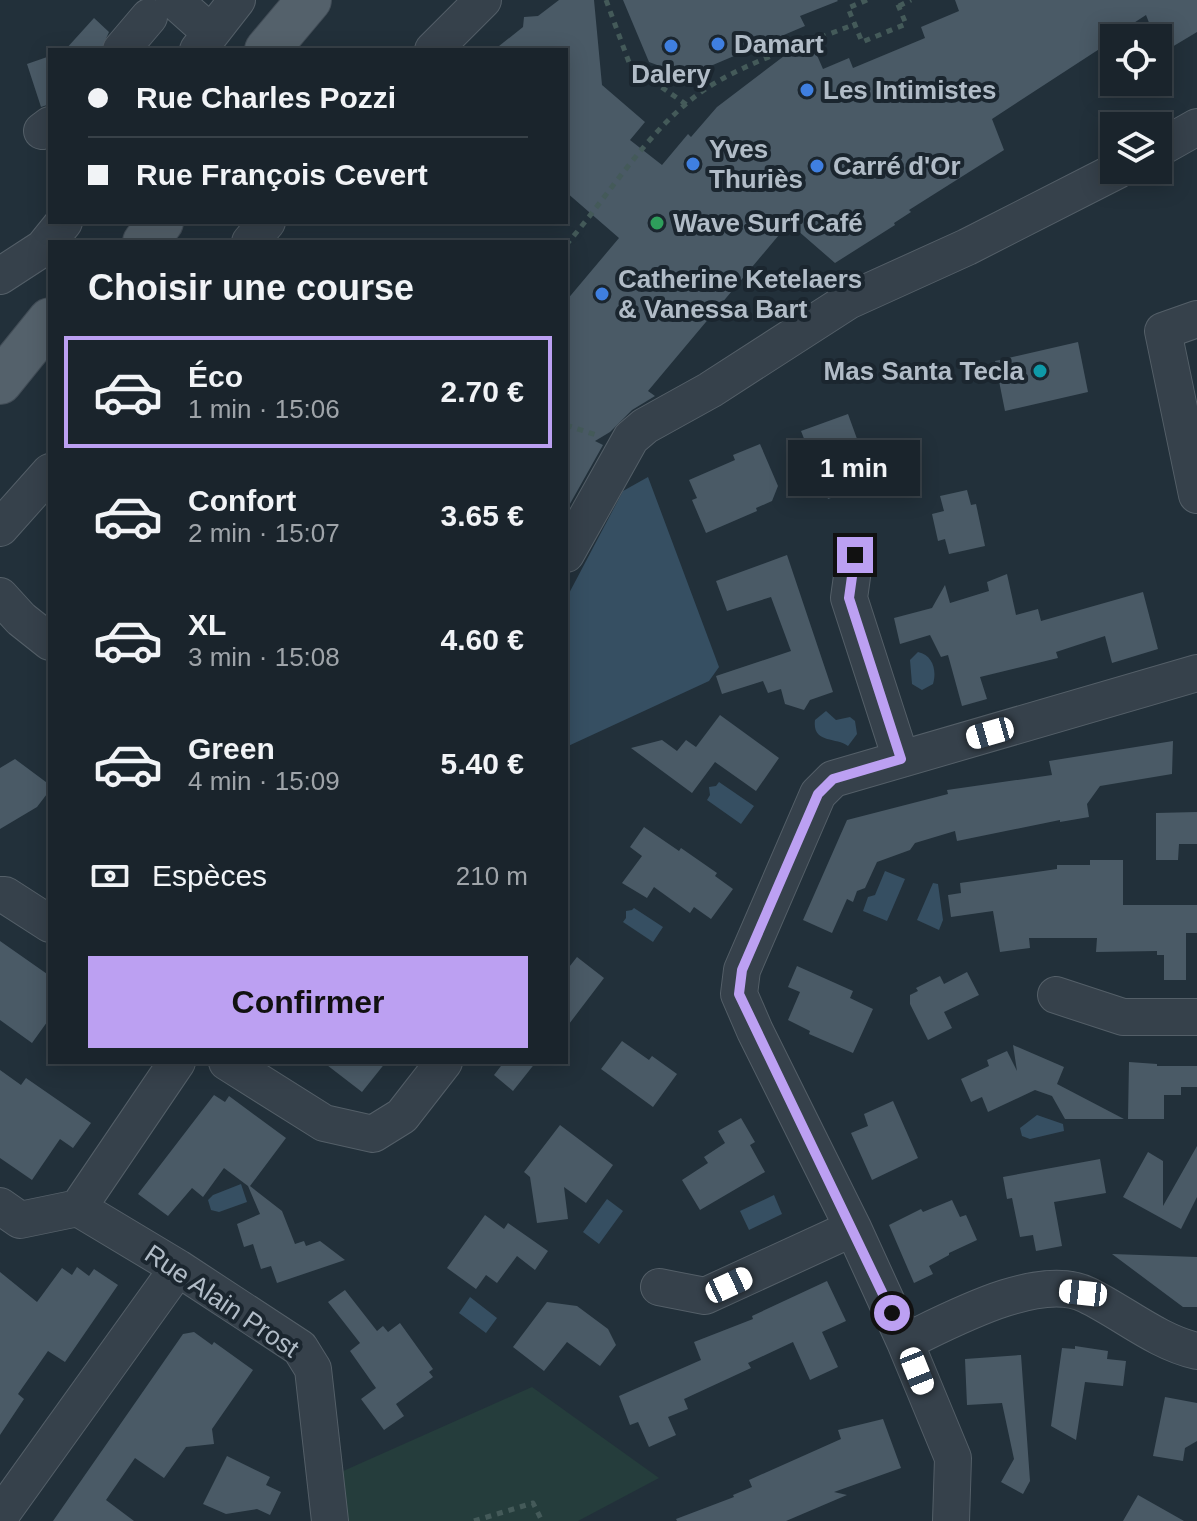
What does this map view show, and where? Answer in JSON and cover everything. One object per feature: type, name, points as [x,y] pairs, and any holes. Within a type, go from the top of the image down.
[{"type":"main road","points":[[269,48],[309,0]]},
{"type":"main road","points":[[304,48],[341,0]]},
{"type":"main road","points":[[115,240],[127,224]]},
{"type":"main road","points":[[147,240],[159,224]]},
{"type":"main road","points":[[0,382],[48,322]]},
{"type":"main road","points":[[0,414],[48,356]]},
{"type":"street","points":[[123,48],[161,8],[204,42],[237,0]]},
{"type":"street","points":[[435,48],[483,0]]},
{"type":"street","points":[[1172,141],[1197,127]]},
{"type":"street","points":[[568,550],[631,438],[645,426],[710,390],[848,301],[967,247],[1100,179]]},
{"type":"street","points":[[49,240],[62,224]]},
{"type":"street","points":[[252,240],[265,224]]},
{"type":"street","points":[[0,276],[48,242]]},
{"type":"street","points":[[1197,319],[1163,331],[1197,495]]},
{"type":"street","points":[[0,528],[48,474]]},
{"type":"street","points":[[855,555],[849,598],[901,759]]},
{"type":"street","points":[[0,596],[21,619],[48,640]]},
{"type":"street","points":[[951,1521],[953,1458],[853,1228],[739,994],[742,970],[818,794],[833,779],[1197,673]]},
{"type":"street","points":[[0,895],[5,895],[48,923]]},
{"type":"street","points":[[1056,995],[1123,1017],[1197,1017]]},
{"type":"street","points":[[0,1206],[20,1220],[78,1208],[176,1064]]},
{"type":"street","points":[[230,1064],[324,1123],[373,1134],[402,1116],[442,1064]]},
{"type":"street","name":"Rue Alain Prost","points":[[78,1208],[178,1268],[300,1348],[313,1369],[330,1521]]},
{"type":"street","points":[[659,1287],[705,1296],[853,1228]]},
{"type":"street","points":[[0,1516],[178,1268]]},
{"type":"street","points":[[905,1342],[1012,1295],[1051,1290],[1083,1293],[1177,1346],[1197,1351]]},
{"type":"path","points":[[606,0],[630,65],[687,105]]},
{"type":"path","points":[[867,0],[848,8],[862,42],[906,24],[897,3],[911,0]]},
{"type":"path","points":[[568,243],[663,126],[703,91],[733,74],[855,24]]},
{"type":"path","points":[[474,1521],[533,1503],[542,1521]]},
{"type":"green space","points":[[532,1387],[659,1478],[578,1521],[349,1521],[341,1472]]},
{"type":"water","points":[[648,477],[719,667],[709,681],[568,746],[568,595],[623,491]]},
{"type":"water","points":[[918,652],[927,656],[934,669],[933,684],[922,690],[912,684],[910,660]]},
{"type":"water","points":[[826,711],[836,720],[850,717],[855,721],[857,734],[848,746],[817,733],[815,720]]},
{"type":"water","points":[[719,782],[754,806],[741,824],[707,800],[709,787]]},
{"type":"water","points":[[885,871],[905,879],[887,921],[863,911],[868,897],[875,895]]},
{"type":"water","points":[[933,883],[938,884],[943,920],[939,930],[917,920]]},
{"type":"water","points":[[634,908],[663,927],[653,942],[623,922],[626,911]]},
{"type":"water","points":[[1037,1115],[1063,1124],[1064,1131],[1030,1139],[1022,1136],[1020,1128]]},
{"type":"water","points":[[241,1184],[247,1202],[219,1212],[211,1210],[208,1200],[213,1195]]},
{"type":"water","points":[[774,1195],[782,1214],[749,1230],[740,1211]]},
{"type":"water","points":[[607,1199],[623,1211],[599,1244],[583,1232]]},
{"type":"water","points":[[470,1297],[497,1318],[486,1333],[459,1313]]},
{"type":"building","points":[[559,0],[594,0],[602,85],[645,122],[630,140],[662,165],[688,134],[691,137],[717,107],[809,37],[823,69],[849,58],[853,68],[925,38],[921,27],[959,11],[955,0],[1197,0],[1197,32],[1172,47],[1172,24],[1150,24],[1146,15],[1132,24],[1100,24],[1100,49],[992,119],[1004,150],[909,210],[911,212],[895,225],[835,263],[789,223],[648,391],[655,396],[632,410],[610,432],[595,441],[603,445],[568,507],[568,299],[619,238],[568,194],[568,48],[497,48],[523,27],[524,17],[538,16]]},
{"type":"building","points":[[623,0],[838,1],[800,16],[805,26],[687,76],[649,62]]},
{"type":"building","points":[[94,18],[109,32],[102,48],[67,48]]},
{"type":"building","points":[[48,57],[48,105],[41,107],[27,64]]},
{"type":"building","name":"Mas Santa Tecla","points":[[1078,342],[1088,392],[1005,411],[995,361]]},
{"type":"building","points":[[848,414],[873,483],[828,499],[801,431]]},
{"type":"building","points":[[760,444],[778,486],[772,501],[756,508],[757,511],[706,533],[692,500],[697,498],[689,480],[735,460],[733,455]]},
{"type":"building","points":[[967,490],[971,505],[976,504],[985,546],[949,554],[945,539],[938,541],[932,514],[944,511],[940,496]]},
{"type":"building","points":[[787,555],[833,692],[810,700],[804,710],[785,704],[781,689],[768,693],[763,681],[722,694],[716,676],[791,651],[771,597],[727,611],[716,581]]},
{"type":"building","points":[[1007,574],[1016,615],[1038,609],[1041,621],[1143,592],[1158,649],[1112,663],[1105,636],[1056,652],[1058,658],[980,677],[987,699],[962,706],[948,655],[941,657],[930,635],[900,644],[894,618],[932,608],[945,585],[950,603],[989,591],[987,582]]},
{"type":"building","points":[[720,715],[779,758],[756,791],[715,762],[692,793],[631,748],[662,740],[677,751],[686,740],[696,747]]},
{"type":"building","points":[[1173,741],[1172,774],[1100,786],[1087,804],[1089,817],[957,841],[955,831],[915,843],[910,850],[877,862],[865,888],[857,891],[853,902],[847,899],[832,933],[803,920],[847,820],[948,794],[947,790],[1052,775],[1049,761]]},
{"type":"building","points":[[15,759],[48,784],[48,793],[37,807],[0,829],[0,768]]},
{"type":"building","points":[[1197,812],[1197,844],[1179,844],[1178,860],[1156,860],[1156,813]]},
{"type":"building","points":[[644,827],[717,873],[715,876],[733,889],[711,919],[694,907],[690,913],[654,887],[647,898],[622,883],[642,856],[630,847]]},
{"type":"building","points":[[1090,860],[1123,860],[1123,905],[1197,905],[1197,933],[1186,933],[1186,980],[1164,980],[1164,955],[1157,955],[1157,951],[1096,952],[1097,938],[1029,938],[1030,948],[1000,952],[993,911],[951,917],[948,895],[961,893],[960,883],[1057,869],[1057,865],[1090,865]]},
{"type":"building","points":[[0,941],[48,975],[48,1021],[32,1043],[0,1020]]},
{"type":"building","points":[[577,957],[604,978],[568,1025],[568,968]]},
{"type":"building","points":[[797,966],[853,991],[850,998],[873,1009],[853,1053],[809,1034],[810,1031],[788,1020],[800,992],[788,987]]},
{"type":"building","points":[[967,972],[979,995],[944,1012],[952,1028],[928,1040],[910,1004],[910,995],[918,991],[916,988],[940,976],[944,984]]},
{"type":"building","points":[[622,1041],[649,1060],[652,1056],[677,1074],[653,1107],[601,1069]]},
{"type":"building","points":[[1013,1045],[1064,1067],[1057,1084],[1124,1119],[1065,1119],[1052,1096],[1035,1090],[988,1112],[982,1097],[971,1102],[961,1079],[989,1066],[987,1060],[1007,1051],[1017,1071]]},
{"type":"building","points":[[1129,1062],[1197,1066],[1197,1087],[1181,1087],[1181,1095],[1164,1095],[1164,1119],[1128,1119]]},
{"type":"building","points":[[326,1064],[384,1064],[362,1092]]},
{"type":"building","points":[[502,1064],[534,1064],[513,1091],[494,1075]]},
{"type":"building","points":[[0,1070],[21,1085],[26,1078],[91,1123],[73,1148],[60,1139],[32,1180],[0,1158]]},
{"type":"building","points":[[214,1095],[225,1102],[229,1096],[286,1138],[250,1186],[282,1211],[295,1244],[304,1241],[306,1246],[320,1241],[345,1260],[277,1283],[271,1266],[261,1269],[253,1244],[244,1247],[237,1224],[260,1214],[248,1186],[224,1168],[203,1197],[192,1188],[168,1216],[138,1194]]},
{"type":"building","points":[[893,1101],[918,1158],[872,1180],[851,1133],[868,1126],[864,1114]]},
{"type":"building","points":[[741,1118],[755,1142],[750,1145],[765,1172],[700,1210],[682,1180],[708,1163],[704,1157],[725,1143],[718,1131]]},
{"type":"building","points":[[560,1125],[613,1165],[586,1203],[564,1187],[568,1219],[537,1223],[530,1177],[524,1172]]},
{"type":"building","points":[[1197,1146],[1197,1197],[1181,1229],[1123,1197],[1148,1152],[1163,1161],[1163,1206]]},
{"type":"building","points":[[1100,1159],[1106,1193],[1054,1202],[1062,1246],[1036,1251],[1033,1235],[1020,1237],[1012,1198],[1007,1199],[1003,1177]]},
{"type":"building","points":[[952,1200],[960,1217],[966,1215],[977,1240],[929,1266],[933,1274],[914,1283],[889,1225],[921,1209],[923,1212]]},
{"type":"building","points":[[485,1215],[504,1229],[508,1223],[548,1251],[535,1270],[517,1256],[497,1283],[486,1275],[476,1289],[447,1268]]},
{"type":"building","points":[[1112,1254],[1197,1257],[1197,1307],[1183,1307]]},
{"type":"building","points":[[77,1267],[89,1276],[94,1269],[118,1285],[65,1362],[48,1351],[18,1394],[24,1399],[0,1435],[0,1272],[37,1302],[62,1268],[72,1275]]},
{"type":"building","points":[[827,1281],[846,1321],[822,1332],[838,1367],[810,1380],[793,1342],[748,1363],[751,1368],[684,1399],[688,1409],[668,1417],[676,1435],[649,1447],[638,1422],[630,1425],[619,1396],[701,1360],[694,1342],[753,1319],[752,1316]]},
{"type":"building","points":[[345,1290],[377,1331],[383,1326],[388,1332],[400,1323],[433,1369],[429,1372],[433,1377],[396,1404],[404,1416],[384,1430],[361,1399],[376,1388],[350,1351],[360,1343],[328,1302]]},
{"type":"building","points":[[547,1302],[577,1306],[608,1329],[616,1345],[600,1366],[567,1342],[544,1371],[513,1347]]},
{"type":"building","points":[[194,1332],[212,1345],[214,1342],[253,1370],[212,1429],[214,1444],[186,1447],[164,1478],[135,1458],[106,1500],[134,1521],[53,1521],[183,1334]]},
{"type":"building","points":[[1075,1346],[1108,1351],[1107,1359],[1126,1361],[1123,1386],[1085,1382],[1076,1440],[1051,1426],[1062,1348],[1075,1349]]},
{"type":"building","points":[[1021,1355],[1030,1481],[1023,1494],[1001,1482],[1014,1459],[1002,1403],[967,1405],[965,1359]]},
{"type":"building","points":[[1165,1397],[1197,1403],[1197,1441],[1185,1448],[1183,1461],[1153,1456]]},
{"type":"building","points":[[883,1419],[901,1468],[834,1492],[847,1495],[786,1521],[676,1519],[734,1497],[752,1487],[749,1480],[841,1439],[838,1430]]},
{"type":"building","points":[[227,1456],[270,1477],[266,1485],[281,1492],[270,1515],[257,1509],[226,1514],[203,1504]]},
{"type":"building","points":[[1138,1495],[1184,1521],[1123,1521]]},
{"type":"place","name":"Damart","points":[[718,44]]},
{"type":"place","name":"Dalery","points":[[671,46]]},
{"type":"place","name":"Les Intimistes","points":[[807,90]]},
{"type":"place","name":"Yves Thuriès","points":[[693,164]]},
{"type":"place","name":"Carré d'Or","points":[[817,166]]},
{"type":"place","name":"Wave Surf Café","points":[[657,223]]},
{"type":"place","name":"Catherine Ketelaers & Vanessa Bart","points":[[602,294]]},
{"type":"place","name":"Mas Santa Tecla","points":[[1040,371]]},
{"type":"route","points":[[855,555],[849,598],[901,759],[833,779],[818,794],[742,970],[739,994],[892,1313]]}]
